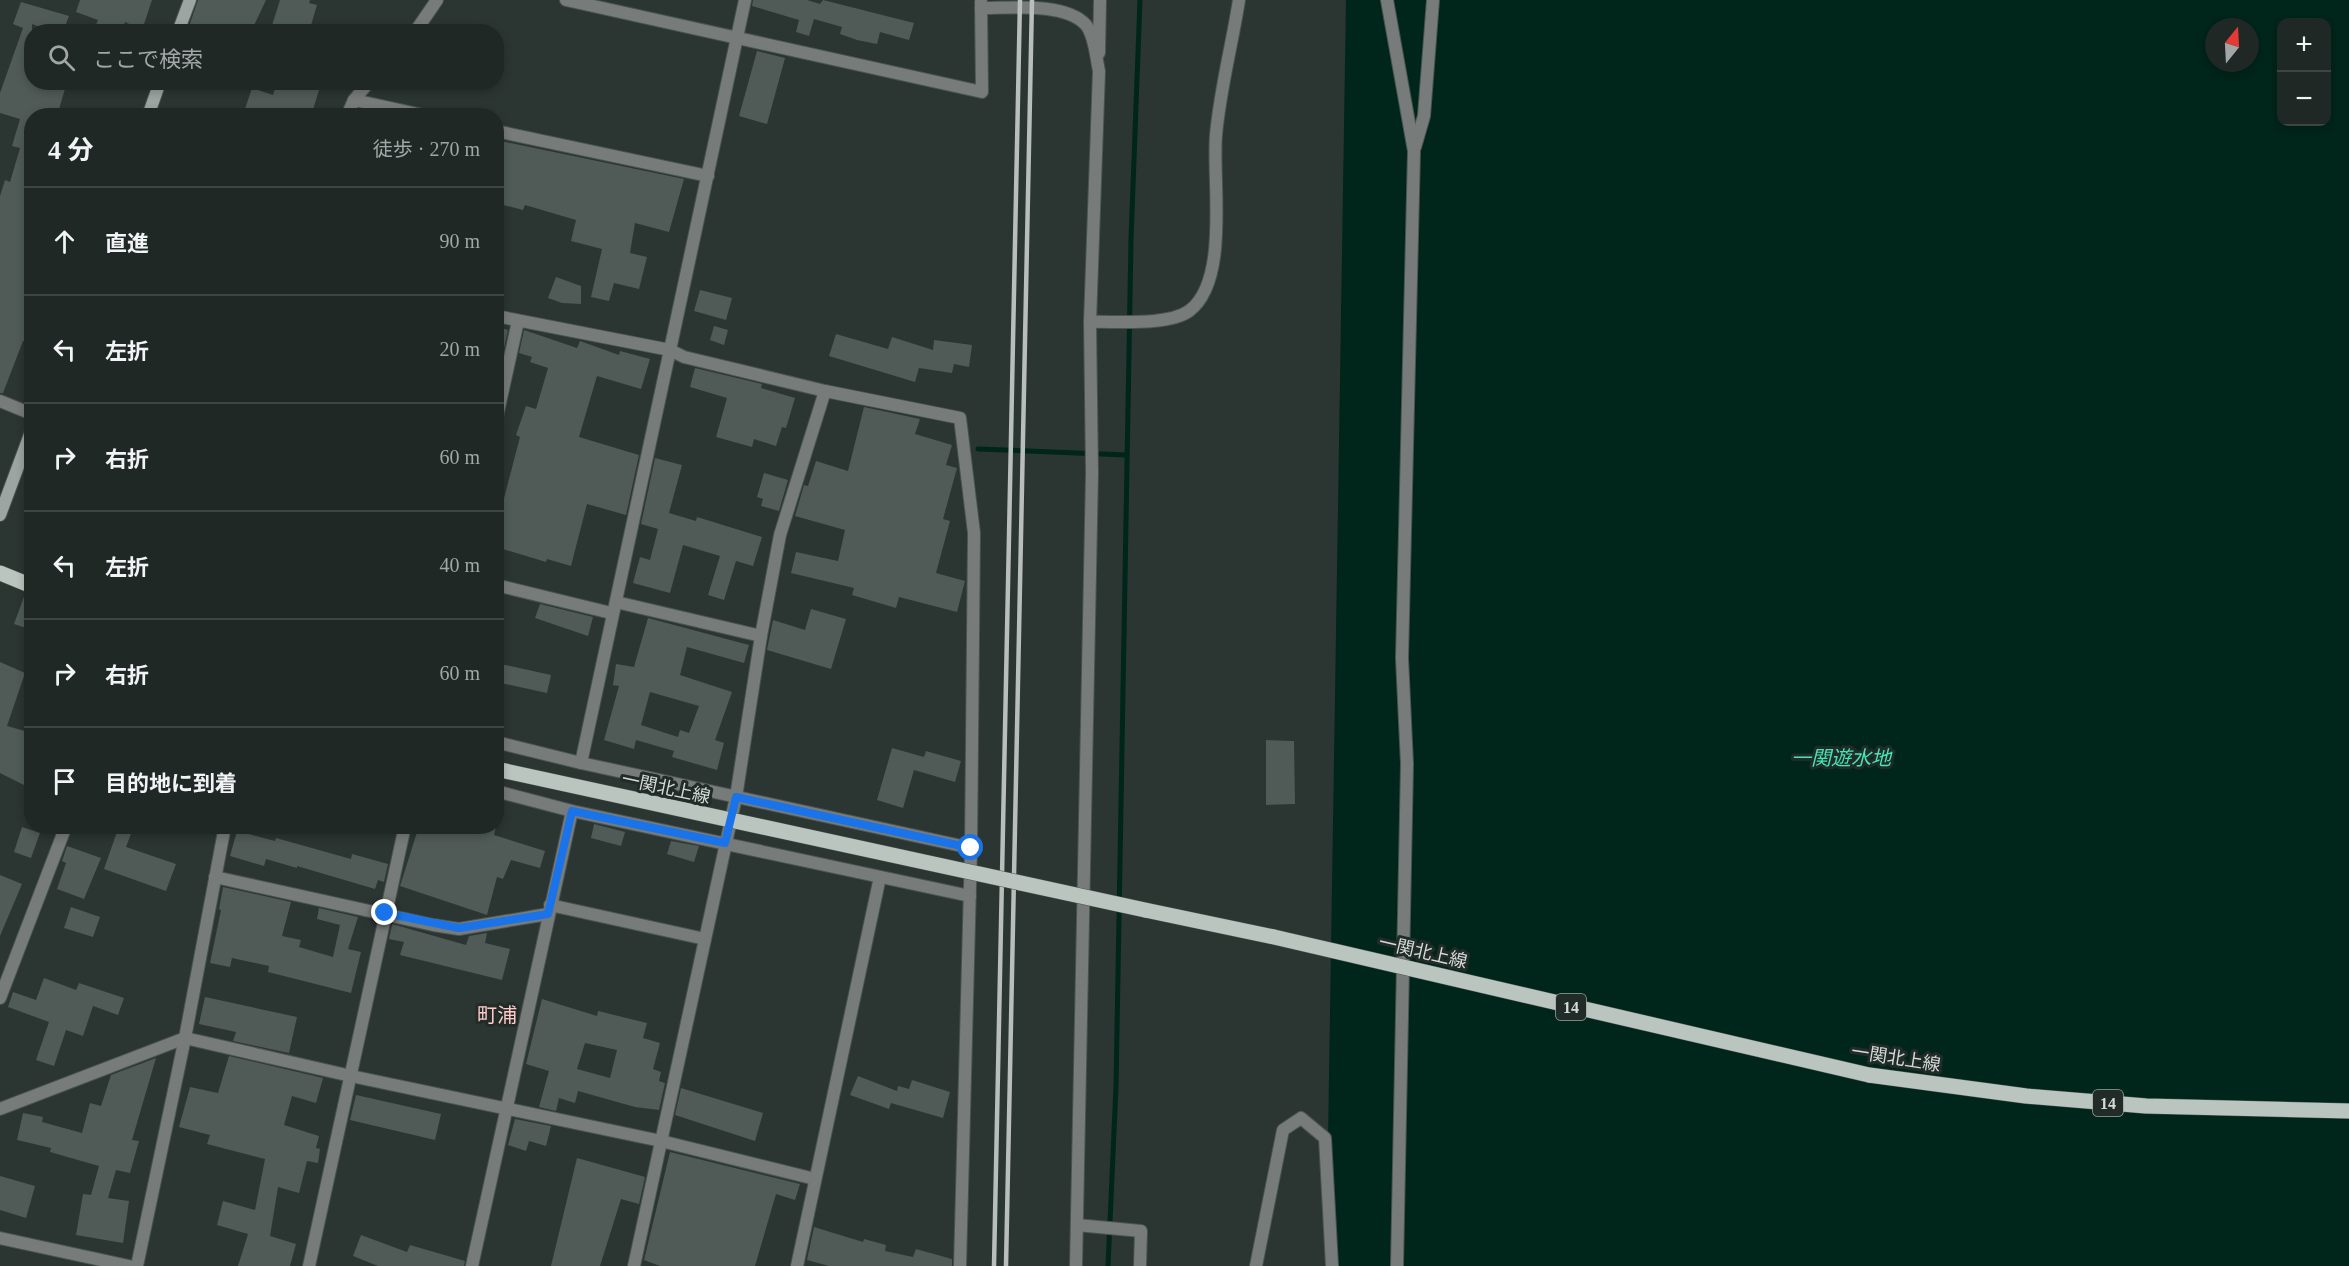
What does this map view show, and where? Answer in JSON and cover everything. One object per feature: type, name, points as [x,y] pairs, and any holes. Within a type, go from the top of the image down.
[{"type":"main road","points":[[181,24],[190,0]]},
{"type":"main road","points":[[151,108],[157,90]]},
{"type":"main road","points":[[0,515],[24,450]]},
{"type":"main road","points":[[0,573],[24,583]]},
{"type":"main road","name":"一関北上線","points":[[504,771],[1274,938],[1869,1075],[2026,1096],[2146,1106],[2349,1111]]},
{"type":"street","points":[[420,24],[437,0]]},
{"type":"street","points":[[566,0],[982,92],[981,4],[1050,9],[1072,16],[1086,25],[1099,71]]},
{"type":"street","points":[[581,763],[745,0]]},
{"type":"street","points":[[1076,1266],[1092,473],[1090,322],[1100,0]]},
{"type":"street","points":[[1090,322],[1174,318],[1188,312],[1201,300],[1207,288],[1215,247],[1216,135],[1239,0]]},
{"type":"street","points":[[1387,0],[1414,151],[1402,658],[1407,764],[1397,1266]]},
{"type":"street","points":[[1414,151],[1424,116],[1433,0]]},
{"type":"street","points":[[350,108],[362,90]]},
{"type":"street","points":[[354,100],[390,108]]},
{"type":"street","points":[[504,133],[708,176]]},
{"type":"street","points":[[504,318],[670,350],[684,357],[825,391],[960,418],[974,533],[971,848],[960,1266]]},
{"type":"street","points":[[504,385],[518,321]]},
{"type":"street","points":[[634,1266],[736,797],[761,636],[780,535],[825,391]]},
{"type":"street","points":[[0,401],[24,411]]},
{"type":"street","points":[[504,586],[761,636]]},
{"type":"street","points":[[504,743],[581,763],[971,848]]},
{"type":"street","points":[[504,793],[572,811],[969,896]]},
{"type":"street","points":[[472,1266],[572,811]]},
{"type":"street","points":[[0,998],[63,834]]},
{"type":"street","points":[[137,1266],[185,1038],[223,834]]},
{"type":"street","points":[[309,1266],[403,834]]},
{"type":"street","points":[[215,877],[459,928],[549,909],[705,939]]},
{"type":"street","points":[[797,1266],[880,877]]},
{"type":"street","points":[[0,1109],[185,1038],[661,1142],[815,1179]]},
{"type":"street","points":[[1256,1266],[1283,1130],[1301,1118],[1325,1138],[1332,1266]]},
{"type":"street","points":[[1077,1226],[1141,1231],[1140,1266]]},
{"type":"street","points":[[0,1238],[129,1266]]},
{"type":"water","name":"一関遊水地","points":[[1346,0],[2349,0],[2349,1266],[1326,1266]]},
{"type":"building","points":[[80,0],[152,0],[144,24],[125,22],[124,24],[96,24],[98,20],[76,12]]},
{"type":"building","points":[[198,0],[266,0],[255,24],[190,24]]},
{"type":"building","points":[[280,0],[310,0],[309,3],[317,5],[311,24],[272,24]]},
{"type":"building","points":[[753,0],[807,0],[820,4],[823,0],[914,23],[909,40],[880,32],[877,44],[840,34],[842,27],[814,19],[809,36],[796,32],[799,20],[752,6]]},
{"type":"building","points":[[21,2],[69,16],[66,24],[24,24],[24,90],[65,90],[59,108],[24,108],[24,341],[3,393],[0,393],[0,196],[5,180],[10,182],[20,148],[12,146],[20,119],[0,113],[0,93],[23,28],[13,24]]},
{"type":"building","points":[[757,51],[785,58],[767,124],[739,116]]},
{"type":"building","points":[[251,90],[273,95],[275,90],[319,90],[313,108],[245,108]]},
{"type":"building","points":[[504,142],[684,179],[669,232],[635,223],[630,253],[647,257],[639,289],[614,283],[609,301],[591,297],[602,249],[571,241],[576,220],[525,205],[523,210],[504,205]]},
{"type":"building","points":[[556,277],[581,286],[581,304],[562,303],[548,298]]},
{"type":"building","points":[[700,290],[732,298],[726,320],[694,311]]},
{"type":"building","points":[[714,326],[728,330],[724,345],[710,340]]},
{"type":"building","points":[[504,329],[508,330],[504,348]]},
{"type":"building","points":[[524,330],[577,348],[580,341],[619,355],[620,351],[650,359],[641,389],[597,376],[579,437],[639,455],[626,515],[587,504],[571,566],[547,559],[546,562],[504,549],[504,498],[520,437],[516,435],[526,406],[536,409],[548,368],[530,362],[532,357],[519,353]]},
{"type":"building","points":[[836,334],[888,349],[892,337],[933,350],[934,340],[972,345],[969,367],[954,364],[952,373],[919,368],[915,382],[829,356]]},
{"type":"building","points":[[695,368],[762,384],[761,388],[795,398],[786,428],[782,427],[776,446],[754,439],[752,447],[716,437],[727,398],[690,387]]},
{"type":"building","points":[[864,407],[920,419],[915,434],[952,445],[946,465],[957,468],[943,519],[950,521],[936,573],[965,581],[957,612],[899,597],[896,608],[852,595],[854,588],[791,573],[796,552],[838,561],[845,530],[795,516],[804,485],[808,486],[816,461],[848,471]]},
{"type":"building","points":[[655,458],[682,465],[669,513],[696,521],[697,517],[762,537],[753,566],[736,561],[724,600],[708,595],[720,556],[683,545],[670,593],[633,583],[640,557],[650,560],[658,529],[641,524]]},
{"type":"building","points":[[764,473],[788,480],[779,511],[761,506],[763,499],[757,497]]},
{"type":"building","points":[[24,597],[24,627],[14,624]]},
{"type":"building","points":[[540,604],[593,617],[588,636],[535,618]]},
{"type":"building","points":[[811,609],[846,619],[831,669],[767,650],[773,620],[805,630]]},
{"type":"building","points":[[648,618],[749,645],[744,663],[687,647],[680,675],[732,692],[715,740],[724,743],[717,770],[672,757],[674,751],[636,740],[634,749],[604,740],[619,686],[613,685],[616,664],[634,667]],"holes":[[[650,692],[699,706],[689,733],[680,730],[678,737],[641,725]]]},
{"type":"building","points":[[0,662],[24,673],[7,726],[24,731],[24,785],[0,773]]},
{"type":"building","points":[[504,665],[551,675],[547,693],[504,684]]},
{"type":"building","points":[[1266,740],[1294,741],[1295,804],[1266,805]]},
{"type":"building","points":[[892,748],[924,757],[926,751],[961,761],[955,782],[914,770],[903,808],[877,800]]},
{"type":"building","points":[[594,824],[625,832],[621,846],[591,838]]},
{"type":"building","points":[[22,827],[24,834],[40,834],[31,858],[14,852]]},
{"type":"building","points":[[116,834],[131,834],[126,847],[176,864],[166,891],[104,869]]},
{"type":"building","points":[[236,834],[248,834],[275,841],[276,838],[351,859],[352,854],[388,864],[384,882],[378,880],[375,889],[297,866],[297,868],[266,859],[264,866],[230,856]]},
{"type":"building","points":[[416,834],[494,834],[545,851],[540,868],[511,860],[503,879],[497,877],[487,915],[400,886]]},
{"type":"building","points":[[671,841],[699,846],[694,862],[667,854]]},
{"type":"building","points":[[67,846],[101,858],[84,899],[57,889],[66,863],[62,861]]},
{"type":"building","points":[[0,875],[22,884],[0,936]]},
{"type":"building","points":[[223,887],[291,902],[282,936],[301,940],[299,947],[333,957],[340,925],[317,919],[319,908],[358,917],[348,949],[361,952],[351,993],[268,972],[269,966],[232,958],[230,967],[210,963],[221,910],[219,909]]},
{"type":"building","points":[[71,907],[100,917],[93,937],[64,928]]},
{"type":"building","points":[[392,924],[466,945],[469,936],[487,933],[485,943],[510,949],[502,980],[400,955],[404,942],[389,939]]},
{"type":"building","points":[[44,978],[76,990],[79,983],[124,998],[118,1015],[93,1006],[83,1036],[66,1030],[54,1066],[36,1060],[49,1022],[8,1007],[13,992],[36,1000]]},
{"type":"building","points":[[205,997],[297,1017],[289,1053],[233,1041],[236,1032],[199,1024]]},
{"type":"building","points":[[542,999],[597,1016],[598,1011],[647,1023],[643,1038],[660,1043],[653,1069],[661,1072],[659,1081],[665,1083],[659,1110],[635,1107],[578,1091],[575,1103],[559,1098],[556,1111],[539,1107],[549,1071],[526,1064]],"holes":[[[585,1043],[617,1050],[610,1078],[577,1069]]]},
{"type":"building","points":[[229,1056],[323,1078],[316,1103],[292,1096],[284,1125],[319,1136],[316,1148],[320,1149],[318,1163],[307,1161],[299,1193],[278,1187],[270,1236],[296,1244],[290,1266],[238,1266],[248,1234],[217,1225],[223,1201],[255,1210],[265,1159],[207,1144],[210,1135],[179,1127],[190,1087],[218,1093]]},
{"type":"building","points":[[156,1058],[132,1140],[139,1141],[130,1173],[116,1170],[108,1198],[129,1201],[123,1243],[76,1235],[83,1194],[91,1195],[99,1166],[50,1152],[51,1148],[17,1140],[23,1113],[43,1117],[42,1122],[82,1133],[90,1103],[101,1106],[111,1075]]},
{"type":"building","points":[[858,1076],[897,1091],[898,1086],[909,1089],[912,1080],[950,1092],[943,1118],[891,1103],[889,1109],[850,1095]]},
{"type":"building","points":[[681,1088],[763,1113],[755,1141],[675,1115]]},
{"type":"building","points":[[356,1095],[441,1114],[435,1140],[350,1120]]},
{"type":"building","points":[[515,1119],[551,1126],[546,1146],[529,1141],[526,1151],[508,1145]]},
{"type":"building","points":[[670,1152],[800,1184],[795,1200],[776,1194],[755,1266],[660,1266],[644,1260]]},
{"type":"building","points":[[577,1158],[645,1177],[639,1204],[621,1199],[600,1266],[551,1266]]},
{"type":"building","points":[[0,1176],[35,1186],[26,1218],[0,1210]]},
{"type":"building","points":[[814,1227],[863,1242],[864,1239],[886,1245],[885,1251],[913,1257],[916,1249],[952,1259],[952,1266],[829,1266],[807,1260]]},
{"type":"building","points":[[361,1235],[407,1252],[410,1245],[465,1261],[464,1266],[378,1266],[353,1256]]},
{"type":"waterway","points":[[1108,1266],[1116,1087],[1131,239],[1140,0]]},
{"type":"waterway","points":[[978,449],[1126,455]]},
{"type":"railway","points":[[994,1266],[1020,0]]},
{"type":"railway","points":[[1006,1266],[1032,0]]},
{"type":"district","name":"町浦","points":[[497,1015]]},
{"type":"route","points":[[385,913],[434,925],[459,928],[548,914],[572,811],[725,843],[736,797],[971,848]]}]
